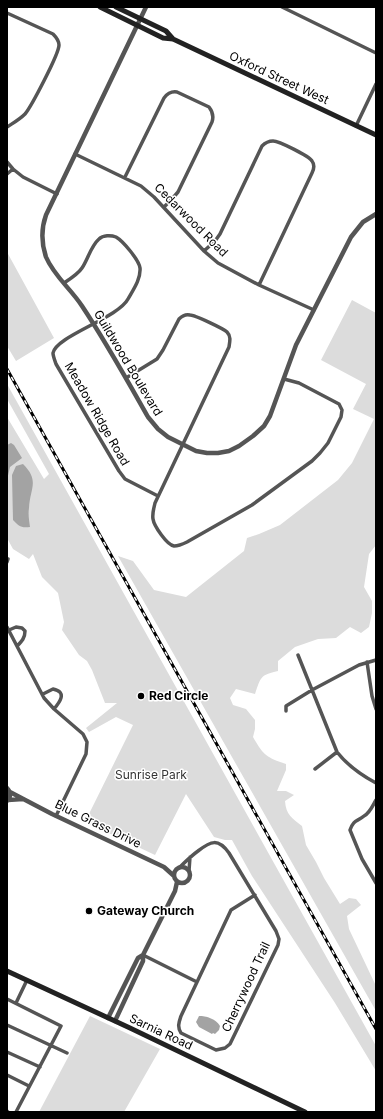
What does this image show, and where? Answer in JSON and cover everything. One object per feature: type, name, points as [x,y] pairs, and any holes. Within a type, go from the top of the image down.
[{"type":"main road","name":"Oxford Street West","points":[[100,7],[163,38],[173,39],[376,135]]},
{"type":"main road","name":"Oxford Street West","points":[[116,7],[166,31],[173,39]]},
{"type":"main road","name":"Sarnia Road","points":[[7,971],[306,1112]]},
{"type":"street","name":"Guildwood Boulevard","points":[[146,7],[45,218],[42,239],[50,265],[81,304],[152,423],[158,430],[168,437],[196,451],[218,453],[229,451],[239,446],[264,426],[270,416],[296,345],[351,237],[363,222],[376,214]]},
{"type":"street","points":[[282,7],[376,52]]},
{"type":"street","points":[[7,13],[53,34],[57,38],[59,46],[54,60],[31,106],[19,120],[7,127]]},
{"type":"street","points":[[356,126],[376,84]]},
{"type":"street","points":[[125,177],[161,103],[168,94],[177,92],[209,107],[213,112],[212,122],[178,192],[164,207]]},
{"type":"street","points":[[204,250],[215,241],[220,234],[264,144],[269,141],[277,142],[308,156],[313,163],[314,168],[259,285]]},
{"type":"street","name":"Cedarwood Road","points":[[75,154],[141,186],[154,197],[218,263],[259,285],[314,310]]},
{"type":"street","points":[[7,162],[23,177],[57,194]]},
{"type":"street","points":[[7,174],[13,169]]},
{"type":"street","name":"Meadow Ridge Road","points":[[64,283],[81,269],[99,238],[108,236],[117,238],[134,255],[139,263],[140,270],[136,285],[126,302],[118,309],[62,342],[55,348],[53,353],[54,358],[118,472],[125,479],[158,496]]},
{"type":"street","points":[[126,378],[157,359],[179,319],[183,316],[190,314],[226,331],[229,336],[229,347],[158,496],[153,512],[153,520],[162,535],[168,544],[174,546],[180,545],[252,505],[308,464],[328,443],[341,417],[342,410],[339,404],[299,383],[284,379]]},
{"type":"street","points":[[18,646],[25,636],[25,631],[22,628],[8,628],[43,694],[54,710],[83,734],[87,742],[86,754],[56,816]]},
{"type":"street","points":[[298,655],[337,752],[345,762],[357,772],[376,783]]},
{"type":"street","points":[[286,711],[286,706],[312,690],[360,665],[376,660]]},
{"type":"street","points":[[367,662],[372,696],[376,708]]},
{"type":"street","points":[[43,694],[53,689],[56,689],[60,693],[61,701],[54,710]]},
{"type":"street","points":[[315,769],[337,752]]},
{"type":"street","points":[[7,801],[10,795],[8,790]]},
{"type":"street","name":"Blue Grass Drive","points":[[8,790],[56,816],[164,867],[174,876]]},
{"type":"street","points":[[7,801],[23,799]]},
{"type":"street","points":[[376,800],[365,816],[352,823],[350,830],[362,859],[376,883]]},
{"type":"street","name":"Cherrywood Trail","points":[[178,868],[208,844],[214,843],[222,845],[229,853],[255,895],[280,939],[230,1044],[225,1048],[216,1050],[181,1033],[179,1023],[231,910],[255,895]]},
{"type":"street","points":[[179,883],[187,882],[189,879],[190,857]]},
{"type":"street","name":"Blue Grass Drive","points":[[164,867],[178,868]]},
{"type":"street","points":[[179,883],[174,876],[174,872],[178,868],[184,868],[189,871]]},
{"type":"street","points":[[115,1021],[143,961],[143,956],[179,883]]},
{"type":"street","points":[[143,956],[197,982]]},
{"type":"street","points":[[108,1018],[138,958],[143,956]]},
{"type":"street","points":[[16,1003],[27,980]]},
{"type":"street","points":[[7,999],[61,1026],[16,1112]]},
{"type":"street","points":[[7,1025],[67,1053]]},
{"type":"street","points":[[7,1052],[40,1067]]},
{"type":"street","points":[[8,1077],[29,1086]]},
{"type":"green space","points":[[7,252],[54,338],[16,361],[7,346]]},
{"type":"green space","points":[[352,300],[376,313],[376,545],[369,554],[364,587],[372,601],[372,613],[369,627],[361,633],[350,627],[336,638],[318,639],[295,647],[278,661],[278,671],[264,676],[260,680],[255,694],[236,689],[230,698],[233,705],[246,709],[255,720],[253,737],[263,752],[274,760],[286,764],[286,770],[277,791],[286,791],[294,795],[285,801],[288,813],[302,826],[306,845],[340,904],[349,898],[356,899],[361,905],[347,916],[349,929],[376,986],[376,1011],[118,556],[133,561],[154,590],[186,597],[244,551],[247,538],[280,525],[338,480],[352,463],[374,419],[353,409],[366,384],[321,360]]},
{"type":"green space","name":"Sunrise Park","points":[[7,384],[376,1046],[376,1071],[335,1003],[252,876],[232,840],[214,837],[186,794],[155,855],[85,822],[133,725],[116,717],[89,732],[86,728],[117,703],[105,703],[87,661],[79,655],[62,630],[64,622],[58,593],[42,577],[33,554],[29,559],[13,549],[7,538],[7,417],[44,479],[49,474],[7,399]]},
{"type":"green space","points":[[90,1016],[160,1049],[124,1112],[39,1112]]},
{"type":"shaded area","points":[[11,443],[14,445],[22,458],[10,467],[7,480],[7,445]]},
{"type":"shaded area","points":[[23,464],[33,480],[29,510],[30,527],[20,526],[13,520],[12,475],[16,466]]},
{"type":"shaded area","points":[[199,1016],[208,1017],[214,1020],[220,1026],[219,1030],[215,1034],[212,1034],[199,1027],[196,1022]]},
{"type":"railway","points":[[7,369],[376,1029]]},
{"type":"place","name":"Red Circle","points":[[141,696]]},
{"type":"place","name":"Gateway Church","points":[[89,911]]}]
